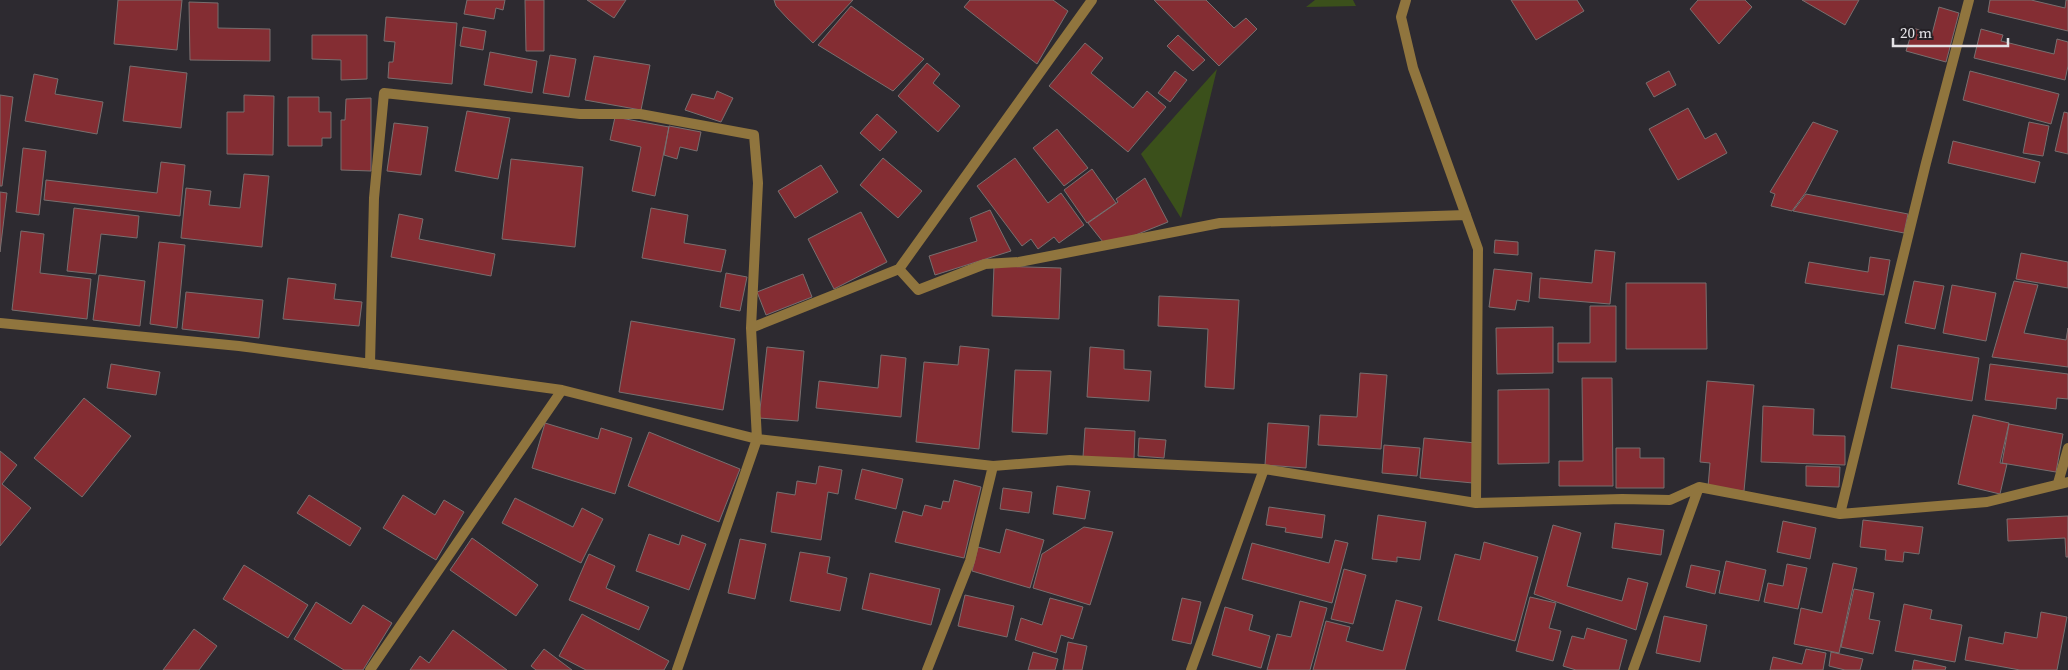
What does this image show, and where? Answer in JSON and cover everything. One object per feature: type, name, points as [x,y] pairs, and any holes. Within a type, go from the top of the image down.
[{"type":"street","points":[[751,328],[899,269],[1092,0]]},
{"type":"street","points":[[1406,0],[1401,16],[1412,68],[1478,250],[1476,503]]},
{"type":"street","points":[[1840,514],[1926,163],[1969,0]]},
{"type":"street","points":[[370,364],[374,198],[384,93],[580,114],[640,114],[754,135],[758,183],[751,328],[757,439],[677,670]]},
{"type":"street","points":[[899,269],[918,290],[985,264],[1019,262],[1220,223],[1466,215]]},
{"type":"street","points":[[0,323],[239,346],[562,390],[757,439],[994,466],[1070,460],[1264,469],[1476,503],[1622,499],[1670,500],[1699,487],[1840,514],[1987,502],[2063,483],[2068,448]]},
{"type":"street","points":[[370,670],[562,390]]},
{"type":"street","points":[[927,670],[970,561],[994,466]]},
{"type":"street","points":[[1191,670],[1264,469]]},
{"type":"street","points":[[1633,670],[1699,487]]},
{"type":"green space","points":[[1315,0],[1353,0],[1356,6],[1306,7]]},
{"type":"green space","points":[[1217,69],[1181,218],[1141,154]]},
{"type":"building","points":[[118,0],[182,0],[177,50],[114,44]]},
{"type":"building","points":[[467,0],[505,0],[503,10],[496,8],[494,19],[464,14]]},
{"type":"building","points":[[525,0],[544,0],[544,51],[526,51]]},
{"type":"building","points":[[587,0],[626,0],[614,18]]},
{"type":"building","points":[[774,0],[853,0],[813,43],[776,6]]},
{"type":"building","points":[[970,0],[1053,0],[1068,11],[1037,64],[964,7]]},
{"type":"building","points":[[1154,0],[1206,0],[1234,28],[1246,18],[1257,29],[1219,66]]},
{"type":"building","points":[[1511,0],[1577,0],[1584,11],[1536,40]]},
{"type":"building","points":[[1698,0],[1745,0],[1752,7],[1719,44],[1690,9]]},
{"type":"building","points":[[1802,0],[1859,0],[1845,25]]},
{"type":"building","points":[[1990,0],[2031,0],[2065,8],[2066,0],[2068,0],[2068,31],[1988,12]]},
{"type":"building","points":[[189,2],[218,3],[218,28],[270,29],[270,61],[190,60]]},
{"type":"building","points":[[851,6],[924,59],[893,91],[818,45]]},
{"type":"building","points":[[1939,7],[1959,13],[1946,62],[1906,51],[1913,28],[1932,34]]},
{"type":"building","points":[[386,17],[457,23],[452,84],[388,78],[389,62],[393,62],[395,42],[384,41]]},
{"type":"building","points":[[463,27],[486,31],[483,50],[460,46]]},
{"type":"building","points":[[1981,29],[2003,35],[2001,41],[2054,54],[2057,39],[2068,42],[2068,66],[2065,80],[1974,58]]},
{"type":"building","points":[[312,35],[367,35],[367,79],[341,80],[341,60],[312,59]]},
{"type":"building","points":[[1178,35],[1205,60],[1193,71],[1167,46]]},
{"type":"building","points":[[1085,43],[1103,58],[1091,73],[1133,108],[1147,91],[1166,107],[1128,152],[1049,86]]},
{"type":"building","points":[[490,52],[537,61],[532,93],[484,85]]},
{"type":"building","points":[[550,55],[576,59],[569,97],[543,93]]},
{"type":"building","points":[[594,56],[650,65],[641,110],[585,100]]},
{"type":"building","points":[[927,63],[940,74],[933,83],[960,106],[938,132],[898,96]]},
{"type":"building","points":[[130,66],[187,73],[181,128],[123,121]]},
{"type":"building","points":[[1175,71],[1187,80],[1170,102],[1158,93]]},
{"type":"building","points":[[1669,71],[1676,85],[1654,97],[1646,83]]},
{"type":"building","points":[[1970,71],[2059,94],[2051,124],[1963,100]]},
{"type":"building","points":[[34,74],[58,79],[55,94],[103,102],[97,134],[25,121]]},
{"type":"building","points":[[717,91],[733,98],[721,122],[685,110],[692,94],[714,99]]},
{"type":"building","points":[[0,95],[13,97],[2,186],[0,186]]},
{"type":"building","points":[[244,95],[274,96],[273,155],[227,154],[227,112],[244,112]]},
{"type":"building","points":[[288,97],[319,97],[319,112],[331,112],[331,138],[322,138],[322,146],[288,146]]},
{"type":"building","points":[[371,98],[371,171],[341,170],[341,120],[345,120],[346,99]]},
{"type":"building","points":[[1688,108],[1705,139],[1716,133],[1727,153],[1678,180],[1649,129]]},
{"type":"building","points":[[467,111],[510,118],[498,179],[455,171]]},
{"type":"building","points":[[2064,112],[2068,113],[2068,154],[2055,151]]},
{"type":"building","points":[[877,114],[897,132],[880,151],[860,133]]},
{"type":"building","points":[[615,117],[669,127],[655,196],[632,191],[641,147],[610,140]]},
{"type":"building","points":[[1813,122],[1838,131],[1806,192],[1792,211],[1771,206],[1775,194],[1770,192]]},
{"type":"building","points":[[2029,122],[2049,126],[2043,156],[2023,153]]},
{"type":"building","points":[[394,123],[428,127],[421,175],[387,171]]},
{"type":"building","points":[[669,126],[701,132],[697,151],[680,147],[677,159],[664,155]]},
{"type":"building","points":[[1057,129],[1088,168],[1064,186],[1033,148]]},
{"type":"building","points":[[1953,141],[2040,162],[2035,183],[1948,163]]},
{"type":"building","points":[[23,148],[46,151],[39,215],[16,212]]},
{"type":"building","points":[[883,158],[922,191],[898,218],[860,185]]},
{"type":"building","points":[[1015,158],[1048,203],[1061,193],[1084,225],[1059,243],[1054,237],[1038,249],[1031,239],[1022,246],[977,186]]},
{"type":"building","points":[[511,159],[583,167],[575,247],[502,239]]},
{"type":"building","points":[[161,162],[185,165],[180,216],[44,200],[46,180],[157,193]]},
{"type":"building","points":[[821,165],[838,192],[795,218],[778,191]]},
{"type":"building","points":[[1092,169],[1116,203],[1087,223],[1064,190]]},
{"type":"building","points":[[244,174],[269,176],[262,247],[181,238],[186,188],[211,191],[209,205],[240,208]]},
{"type":"building","points":[[1145,178],[1168,222],[1133,236],[1103,242],[1088,223],[1118,202],[1116,199]]},
{"type":"building","points":[[0,192],[7,193],[0,252]]},
{"type":"building","points":[[1806,194],[1908,214],[1904,233],[1793,211]]},
{"type":"building","points":[[74,208],[139,216],[137,238],[101,234],[96,274],[67,271]]},
{"type":"building","points":[[651,208],[688,215],[684,243],[726,250],[721,272],[642,258]]},
{"type":"building","points":[[990,210],[1011,251],[935,275],[929,256],[977,241],[970,218]]},
{"type":"building","points":[[861,212],[887,262],[834,289],[808,239]]},
{"type":"building","points":[[399,214],[423,219],[419,239],[495,254],[491,276],[391,257]]},
{"type":"building","points":[[21,231],[44,234],[40,273],[91,279],[87,319],[12,310]]},
{"type":"building","points":[[1495,240],[1518,242],[1518,255],[1494,253]]},
{"type":"building","points":[[159,242],[185,245],[177,328],[150,324]]},
{"type":"building","points":[[1595,250],[1615,252],[1610,304],[1539,298],[1540,278],[1592,283]]},
{"type":"building","points":[[2021,253],[2068,262],[2068,288],[2016,279]]},
{"type":"building","points":[[1870,257],[1890,260],[1884,295],[1805,283],[1809,262],[1868,272]]},
{"type":"building","points":[[994,266],[1061,268],[1059,319],[992,316]]},
{"type":"building","points":[[1494,269],[1532,273],[1529,302],[1517,300],[1515,310],[1489,307]]},
{"type":"building","points":[[726,273],[747,277],[740,311],[720,307]]},
{"type":"building","points":[[803,274],[812,297],[766,315],[757,292]]},
{"type":"building","points":[[99,275],[145,281],[140,326],[93,320]]},
{"type":"building","points":[[288,278],[336,284],[334,299],[362,302],[359,326],[283,319]]},
{"type":"building","points":[[1914,281],[1944,286],[1935,329],[1905,323]]},
{"type":"building","points":[[2014,281],[2038,285],[2024,333],[2066,340],[2068,328],[2068,367],[1992,357]]},
{"type":"building","points":[[1626,283],[1706,283],[1707,349],[1626,349]]},
{"type":"building","points":[[1952,285],[1996,293],[1986,341],[1943,333]]},
{"type":"building","points":[[186,292],[263,300],[259,338],[182,329]]},
{"type":"building","points":[[1159,296],[1239,300],[1234,389],[1205,387],[1208,329],[1158,326]]},
{"type":"building","points":[[1590,306],[1616,306],[1616,362],[1558,362],[1558,343],[1590,343]]},
{"type":"building","points":[[631,321],[735,339],[723,410],[619,392]]},
{"type":"building","points":[[1553,327],[1553,373],[1497,374],[1496,328]]},
{"type":"building","points":[[1898,345],[1979,358],[1972,401],[1891,388]]},
{"type":"building","points":[[960,346],[989,349],[979,449],[916,442],[924,362],[958,365]]},
{"type":"building","points":[[767,347],[804,351],[798,421],[759,418]]},
{"type":"building","points":[[1090,347],[1124,350],[1124,369],[1151,371],[1149,401],[1087,397]]},
{"type":"building","points":[[881,355],[906,358],[901,417],[816,408],[819,381],[878,388]]},
{"type":"building","points":[[111,364],[160,372],[156,395],[107,388]]},
{"type":"building","points":[[1990,364],[2068,374],[2068,399],[2057,398],[2056,409],[1985,400]]},
{"type":"building","points":[[1015,370],[1051,371],[1047,434],[1012,432]]},
{"type":"building","points":[[1360,373],[1387,375],[1381,449],[1318,445],[1320,415],[1357,417]]},
{"type":"building","points":[[1582,378],[1612,378],[1613,486],[1559,486],[1559,461],[1583,461]]},
{"type":"building","points":[[1707,381],[1754,385],[1744,491],[1708,487],[1710,463],[1700,462]]},
{"type":"building","points":[[1549,389],[1549,463],[1498,464],[1498,390]]},
{"type":"building","points":[[84,398],[131,436],[82,497],[34,458]]},
{"type":"building","points":[[1763,406],[1814,409],[1813,435],[1845,436],[1845,465],[1761,462]]},
{"type":"building","points":[[1973,415],[2009,423],[2000,463],[2007,464],[2000,494],[1958,484]]},
{"type":"building","points":[[545,423],[598,439],[601,428],[632,438],[615,494],[532,468]]},
{"type":"building","points":[[1268,423],[1309,426],[1306,468],[1265,465]]},
{"type":"building","points":[[2009,424],[2063,434],[2056,472],[2002,463]]},
{"type":"building","points":[[1085,428],[1135,431],[1134,459],[1083,457]]},
{"type":"building","points":[[649,432],[740,469],[719,522],[628,486]]},
{"type":"building","points":[[1139,438],[1166,440],[1164,458],[1138,456]]},
{"type":"building","points":[[1424,438],[1476,443],[1473,483],[1420,478]]},
{"type":"building","points":[[1384,445],[1420,448],[1417,476],[1382,473]]},
{"type":"building","points":[[1616,448],[1640,448],[1640,458],[1664,458],[1664,488],[1616,488]]},
{"type":"building","points":[[0,451],[17,465],[2,484],[31,508],[0,546]]},
{"type":"building","points":[[819,466],[842,470],[838,494],[828,492],[821,540],[771,532],[777,492],[795,495],[797,481],[816,484]]},
{"type":"building","points":[[1806,466],[1840,467],[1839,487],[1806,486]]},
{"type":"building","points":[[862,469],[903,479],[896,509],[855,499]]},
{"type":"building","points":[[954,480],[981,487],[964,558],[895,542],[903,511],[922,516],[925,505],[941,509],[943,501],[949,502]]},
{"type":"building","points":[[1057,486],[1090,491],[1085,519],[1053,514]]},
{"type":"building","points":[[1003,488],[1032,492],[1029,513],[1000,509]]},
{"type":"building","points":[[309,495],[361,528],[350,546],[297,513]]},
{"type":"building","points":[[403,495],[435,515],[444,500],[464,512],[436,560],[383,528]]},
{"type":"building","points":[[515,498],[573,527],[582,508],[603,519],[581,563],[502,523]]},
{"type":"building","points":[[1269,507],[1325,515],[1322,538],[1285,532],[1286,528],[1266,525]]},
{"type":"building","points":[[1378,515],[1426,522],[1420,560],[1397,557],[1397,562],[1372,559]]},
{"type":"building","points":[[2068,516],[2068,557],[2066,557],[2065,538],[2008,541],[2007,519]]},
{"type":"building","points":[[1863,520],[1923,527],[1919,554],[1904,552],[1903,562],[1885,560],[1886,550],[1860,547]]},
{"type":"building","points":[[1783,521],[1816,528],[1810,559],[1777,552]]},
{"type":"building","points":[[1615,523],[1664,530],[1661,555],[1612,548]]},
{"type":"building","points":[[1553,525],[1581,533],[1567,586],[1622,601],[1628,578],[1648,583],[1636,630],[1534,594]]},
{"type":"building","points":[[1084,527],[1113,532],[1090,605],[1033,588],[1042,554]]},
{"type":"building","points":[[1006,529],[1044,540],[1030,588],[972,571],[978,547],[1000,553]]},
{"type":"building","points":[[649,534],[679,545],[682,535],[706,544],[689,590],[636,571]]},
{"type":"building","points":[[472,538],[538,585],[516,616],[450,570]]},
{"type":"building","points":[[740,539],[766,544],[755,599],[728,593]]},
{"type":"building","points":[[1335,540],[1348,543],[1332,603],[1242,579],[1252,543],[1329,563]]},
{"type":"building","points":[[1484,542],[1538,557],[1515,641],[1438,620],[1455,554],[1480,560]]},
{"type":"building","points":[[800,552],[830,557],[827,573],[847,578],[840,611],[790,601]]},
{"type":"building","points":[[589,554],[615,566],[606,588],[649,607],[639,630],[569,600]]},
{"type":"building","points":[[1726,561],[1766,570],[1759,601],[1719,593]]},
{"type":"building","points":[[1833,563],[1857,568],[1839,653],[1794,644],[1801,608],[1822,613]]},
{"type":"building","points":[[1787,564],[1807,568],[1798,609],[1764,602],[1768,583],[1783,586]]},
{"type":"building","points":[[244,565],[308,605],[288,638],[223,599]]},
{"type":"building","points":[[1691,565],[1720,571],[1715,594],[1686,587]]},
{"type":"building","points":[[1344,569],[1366,575],[1353,624],[1331,619]]},
{"type":"building","points":[[870,573],[940,589],[931,625],[862,609]]},
{"type":"building","points":[[1854,589],[1874,593],[1869,619],[1880,621],[1873,654],[1841,647]]},
{"type":"building","points":[[965,595],[1014,606],[1007,637],[958,626]]},
{"type":"building","points":[[1530,597],[1556,603],[1549,628],[1561,631],[1553,661],[1516,651]]},
{"type":"building","points":[[1050,598],[1083,607],[1073,639],[1061,635],[1056,653],[1015,640],[1021,618],[1042,625]]},
{"type":"building","points":[[1182,598],[1201,602],[1191,644],[1172,640]]},
{"type":"building","points":[[1396,600],[1422,607],[1405,670],[1313,670],[1326,621],[1350,627],[1346,641],[1383,651]]},
{"type":"building","points":[[1300,601],[1327,608],[1310,670],[1267,670],[1277,634],[1291,637]]},
{"type":"building","points":[[316,602],[351,624],[363,605],[392,623],[363,670],[344,670],[294,639]]},
{"type":"building","points":[[1904,604],[1932,610],[1930,619],[1962,625],[1955,662],[1895,651]]},
{"type":"building","points":[[1225,607],[1253,615],[1249,630],[1270,636],[1261,668],[1212,655]]},
{"type":"building","points":[[2041,612],[2067,617],[2057,670],[2020,670],[1965,660],[1969,637],[2003,644],[2005,632],[2037,638]]},
{"type":"building","points":[[582,614],[669,661],[664,670],[586,670],[559,656]]},
{"type":"building","points":[[1664,616],[1707,625],[1700,662],[1656,653]]},
{"type":"building","points":[[1587,628],[1627,640],[1619,670],[1576,670],[1563,666],[1572,636],[1584,639]]},
{"type":"building","points":[[194,629],[217,646],[199,670],[163,670]]},
{"type":"building","points":[[453,630],[507,670],[410,670],[420,656],[429,663]]},
{"type":"building","points":[[1068,642],[1087,646],[1082,670],[1063,670]]},
{"type":"building","points":[[544,649],[572,670],[536,670],[531,666]]},
{"type":"building","points":[[1806,649],[1826,653],[1823,670],[1770,670],[1773,657],[1802,664]]},
{"type":"building","points":[[1033,652],[1058,659],[1055,670],[1028,670]]},
{"type":"building","points":[[1831,652],[1863,659],[1860,670],[1845,670],[1829,666]]},
{"type":"building","points":[[1914,660],[1946,667],[1945,670],[1912,670]]}]
